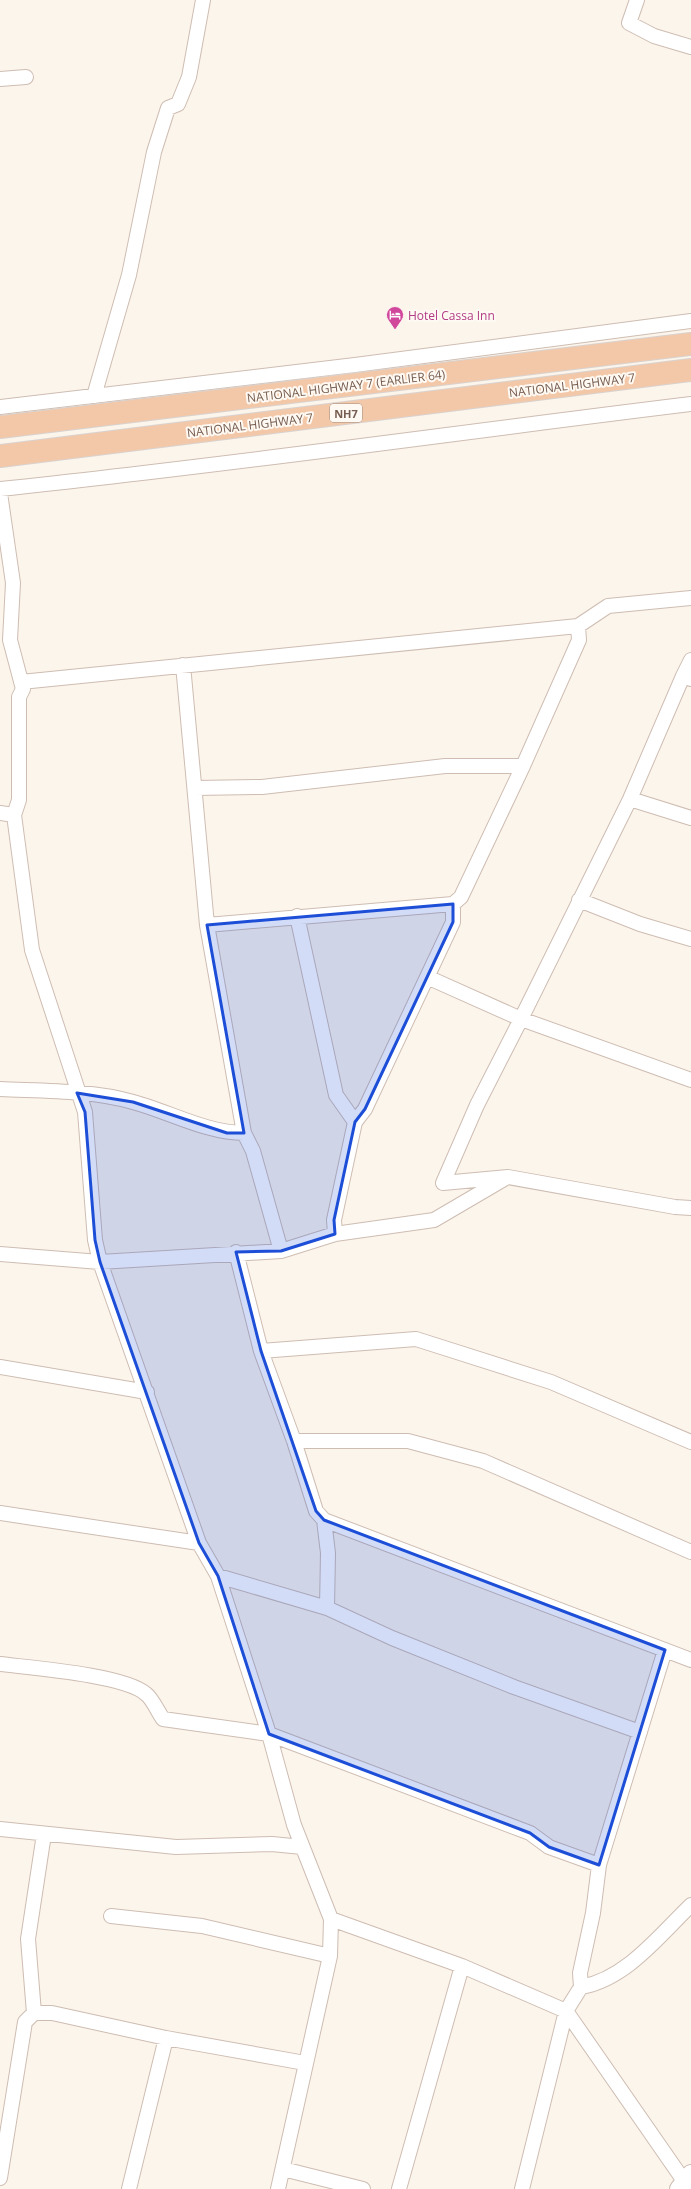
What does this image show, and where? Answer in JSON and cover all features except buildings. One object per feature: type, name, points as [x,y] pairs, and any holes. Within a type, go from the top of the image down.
[{"type":"highway","name":"NATIONAL HIGHWAY 7 (EARLIER 64)","points":[[0,427],[691,344]]},
{"type":"highway","name":"NATIONAL HIGHWAY 7","points":[[0,456],[691,370]]},
{"type":"street","points":[[94,396],[129,275],[154,152],[168,108],[178,104],[189,77],[203,0]]},
{"type":"street","points":[[637,0],[629,23],[654,36],[691,47]]},
{"type":"street","points":[[0,79],[26,77]]},
{"type":"street","points":[[0,407],[691,321]]},
{"type":"street","points":[[0,489],[133,475],[691,404]]},
{"type":"street","points":[[0,493],[13,583],[6,630],[23,689],[19,698],[19,800],[14,815],[32,950],[77,1093],[85,1112],[94,1240],[100,1262],[199,1543],[218,1576],[269,1734],[302,1847],[331,1919],[330,1956],[278,2189]]},
{"type":"street","points":[[22,682],[578,626],[608,606],[691,598]]},
{"type":"street","points":[[207,925],[298,916],[453,904],[461,897],[523,766],[579,640],[578,626]]},
{"type":"street","points":[[691,660],[687,678],[630,798],[521,1019],[476,1104],[443,1182],[508,1177],[675,1207],[691,1208]]},
{"type":"street","points":[[183,665],[207,925],[244,1133],[253,1151],[281,1251]]},
{"type":"street","points":[[195,788],[262,787],[445,766],[523,766]]},
{"type":"street","points":[[630,798],[691,818]]},
{"type":"street","points":[[0,813],[14,815]]},
{"type":"street","points":[[579,900],[640,924],[691,940]]},
{"type":"street","points":[[335,1234],[334,1220],[355,1122],[365,1109],[453,922],[453,904]]},
{"type":"street","points":[[298,916],[336,1096],[355,1122]]},
{"type":"street","points":[[427,977],[521,1019],[691,1080]]},
{"type":"street","points":[[0,1089],[77,1093],[132,1102],[227,1133],[244,1133]]},
{"type":"street","points":[[0,1254],[100,1262],[236,1252],[281,1251],[335,1234],[434,1220],[508,1177]]},
{"type":"street","points":[[236,1252],[261,1351],[294,1441],[316,1511],[324,1520],[691,1660]]},
{"type":"street","points":[[261,1351],[416,1339],[551,1382],[691,1442]]},
{"type":"street","points":[[0,1367],[147,1392]]},
{"type":"street","points":[[294,1441],[408,1441],[468,1457],[483,1462],[691,1552]]},
{"type":"street","points":[[0,1513],[199,1543]]},
{"type":"street","points":[[324,1520],[328,1554],[327,1608]]},
{"type":"street","points":[[218,1576],[327,1608],[392,1638],[514,1687],[640,1732]]},
{"type":"street","points":[[522,2189],[566,2011],[581,1987],[580,1973],[593,1913],[599,1865],[665,1650]]},
{"type":"street","points":[[0,1664],[106,1679],[135,1686],[148,1695],[164,1719],[269,1734],[530,1832],[549,1847],[599,1865]]},
{"type":"street","points":[[0,1829],[176,1847],[272,1844],[302,1847]]},
{"type":"street","points":[[34,2013],[28,1939],[44,1834]]},
{"type":"street","points":[[581,1987],[598,1984],[629,1964],[691,1905]]},
{"type":"street","points":[[110,1916],[202,1926],[330,1956]]},
{"type":"street","points":[[331,1919],[462,1966],[566,2011],[685,2181]]},
{"type":"street","points":[[399,2189],[462,1966]]},
{"type":"street","points":[[0,2178],[24,2022],[34,2013],[52,2013],[166,2038],[305,2063]]},
{"type":"street","points":[[129,2189],[166,2038]]},
{"type":"street","points":[[283,2169],[363,2189]]},
{"type":"highlighted area","points":[[453,904],[453,922],[365,1109],[355,1122],[334,1220],[335,1234],[281,1251],[236,1252],[261,1351],[316,1511],[324,1520],[665,1650],[599,1865],[549,1847],[530,1833],[269,1734],[218,1576],[199,1543],[100,1262],[95,1240],[85,1112],[77,1093],[133,1102],[227,1133],[244,1133],[207,925]]},
{"type":"place","name":"Hotel Cassa Inn","points":[[395,330]]}]
